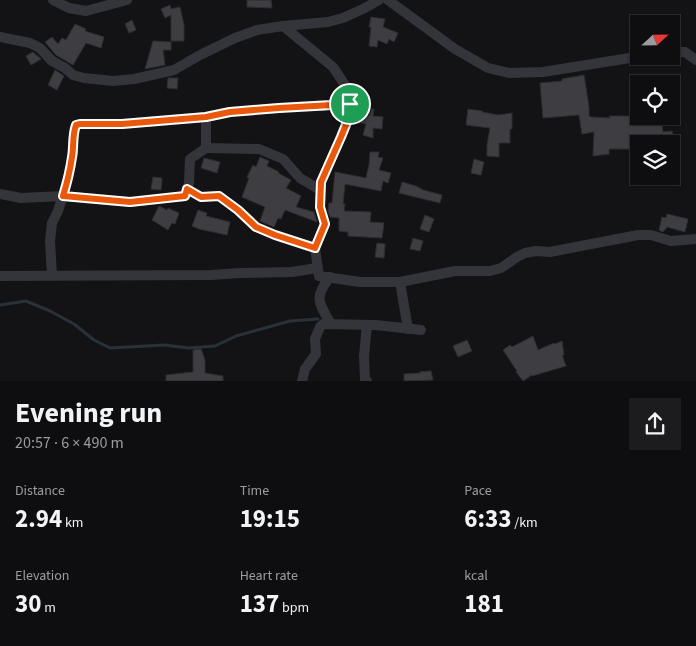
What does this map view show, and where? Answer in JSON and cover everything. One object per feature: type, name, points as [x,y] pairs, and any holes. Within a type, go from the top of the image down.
[{"type":"street","points":[[53,0],[69,8],[86,11],[127,0]]},
{"type":"street","points":[[83,0],[86,11]]},
{"type":"street","points":[[0,37],[30,43],[40,48],[52,61],[73,75],[112,81],[134,79],[174,70],[235,38],[257,30],[328,22],[365,8],[379,0]]},
{"type":"street","points":[[388,0],[455,50],[488,68],[509,73],[543,72],[630,58]]},
{"type":"street","points":[[282,26],[333,68],[347,88],[350,104],[348,120],[321,182],[320,207],[325,224],[315,248],[319,276],[360,282],[400,282],[455,271],[490,271],[501,268],[517,256],[525,253],[536,251],[550,252],[638,235],[651,235],[671,241],[696,240]]},
{"type":"street","points":[[680,52],[685,52],[696,60]]},
{"type":"street","points":[[52,275],[50,241],[52,224],[68,178],[73,155],[76,125],[122,124],[206,117],[230,112],[350,104]]},
{"type":"street","points":[[206,117],[206,148]]},
{"type":"street","points":[[0,194],[21,198],[63,196],[130,202],[185,196],[190,159],[206,148],[259,149],[283,159],[300,178],[320,190]]},
{"type":"street","points":[[187,189],[201,197],[219,196],[256,227],[315,248]]},
{"type":"street","points":[[0,276],[211,275],[292,272],[317,268]]},
{"type":"street","points":[[330,277],[321,288],[319,301],[331,324]]},
{"type":"street","points":[[400,282],[408,329]]},
{"type":"street","points":[[302,381],[304,369],[316,354],[315,339],[323,324],[376,324],[421,330]]},
{"type":"street","points":[[367,325],[364,356],[365,380],[367,381]]},
{"type":"building","points":[[247,0],[271,0],[272,8],[247,7]]},
{"type":"building","points":[[170,5],[171,9],[180,7],[184,25],[184,41],[171,41],[171,15],[165,18],[161,9]]},
{"type":"building","points":[[371,17],[385,19],[383,27],[398,33],[394,42],[389,39],[387,44],[378,40],[377,47],[369,46]]},
{"type":"building","points":[[132,20],[136,30],[129,33],[125,24]]},
{"type":"building","points":[[75,24],[86,29],[85,31],[104,37],[101,48],[86,43],[73,65],[56,55],[45,42],[52,37],[58,44],[62,38],[66,40]]},
{"type":"building","points":[[153,41],[171,42],[171,50],[163,50],[165,65],[145,69]]},
{"type":"building","points":[[33,52],[41,59],[31,65],[26,56]]},
{"type":"building","points":[[55,70],[64,76],[57,90],[48,85]]},
{"type":"building","points":[[584,75],[589,116],[610,118],[609,116],[630,116],[630,125],[662,125],[663,132],[672,131],[673,135],[630,135],[630,149],[609,149],[609,154],[593,156],[594,132],[582,134],[579,115],[543,118],[540,83],[562,81],[562,79]]},
{"type":"building","points":[[168,78],[178,78],[177,89],[167,88]]},
{"type":"building","points":[[371,109],[374,109],[373,116],[383,117],[382,129],[373,128],[373,138],[363,135],[366,124],[354,122],[355,115],[369,116]]},
{"type":"building","points":[[468,109],[498,115],[512,113],[510,143],[499,143],[499,157],[487,156],[490,128],[466,125]]},
{"type":"building","points":[[370,152],[379,152],[378,157],[383,158],[379,170],[391,173],[388,183],[383,181],[381,191],[345,184],[343,204],[345,204],[344,211],[371,212],[370,222],[384,223],[382,238],[348,236],[348,232],[339,231],[339,218],[330,217],[328,211],[329,203],[332,203],[335,172],[366,178]]},
{"type":"building","points":[[260,157],[269,161],[267,166],[291,180],[286,188],[301,196],[296,207],[314,212],[317,222],[285,210],[281,219],[278,218],[274,227],[260,221],[265,207],[242,197],[249,178],[247,177],[253,165],[256,167]]},
{"type":"building","points":[[204,158],[220,162],[217,173],[201,168]]},
{"type":"building","points":[[474,159],[484,162],[481,175],[471,173]]},
{"type":"building","points":[[153,177],[162,178],[161,190],[151,189]]},
{"type":"building","points":[[402,182],[442,195],[440,203],[399,193]]},
{"type":"building","points":[[159,206],[179,213],[175,224],[172,223],[168,230],[152,220]]},
{"type":"building","points":[[198,210],[207,213],[206,216],[230,222],[227,235],[192,226]]},
{"type":"building","points":[[667,214],[688,219],[685,232],[667,227],[663,232],[659,230],[662,217],[666,218]]},
{"type":"building","points":[[425,215],[434,219],[429,232],[420,229]]},
{"type":"building","points":[[413,238],[423,241],[420,251],[410,249]]},
{"type":"building","points":[[377,243],[385,244],[384,258],[375,257]]},
{"type":"building","points":[[533,336],[538,350],[562,341],[564,355],[562,355],[566,366],[532,375],[523,381],[503,350],[510,345],[512,347]]},
{"type":"building","points":[[467,340],[472,351],[458,357],[453,346]]},
{"type":"building","points":[[201,349],[205,360],[205,373],[223,376],[223,381],[166,381],[166,375],[193,372],[193,350]]},
{"type":"building","points":[[431,371],[433,380],[404,381],[404,374]]},
{"type":"waterway","points":[[0,305],[26,301],[74,324],[94,340],[110,348],[164,345],[189,348],[215,346],[236,336],[290,321],[318,319]]},
{"type":"route","points":[[350,104],[348,120],[321,182],[320,207],[325,224],[315,248],[256,227],[219,196],[201,197],[187,189],[185,196],[130,202],[63,196],[73,155],[76,125],[122,124],[206,117],[230,112],[350,104]]}]
